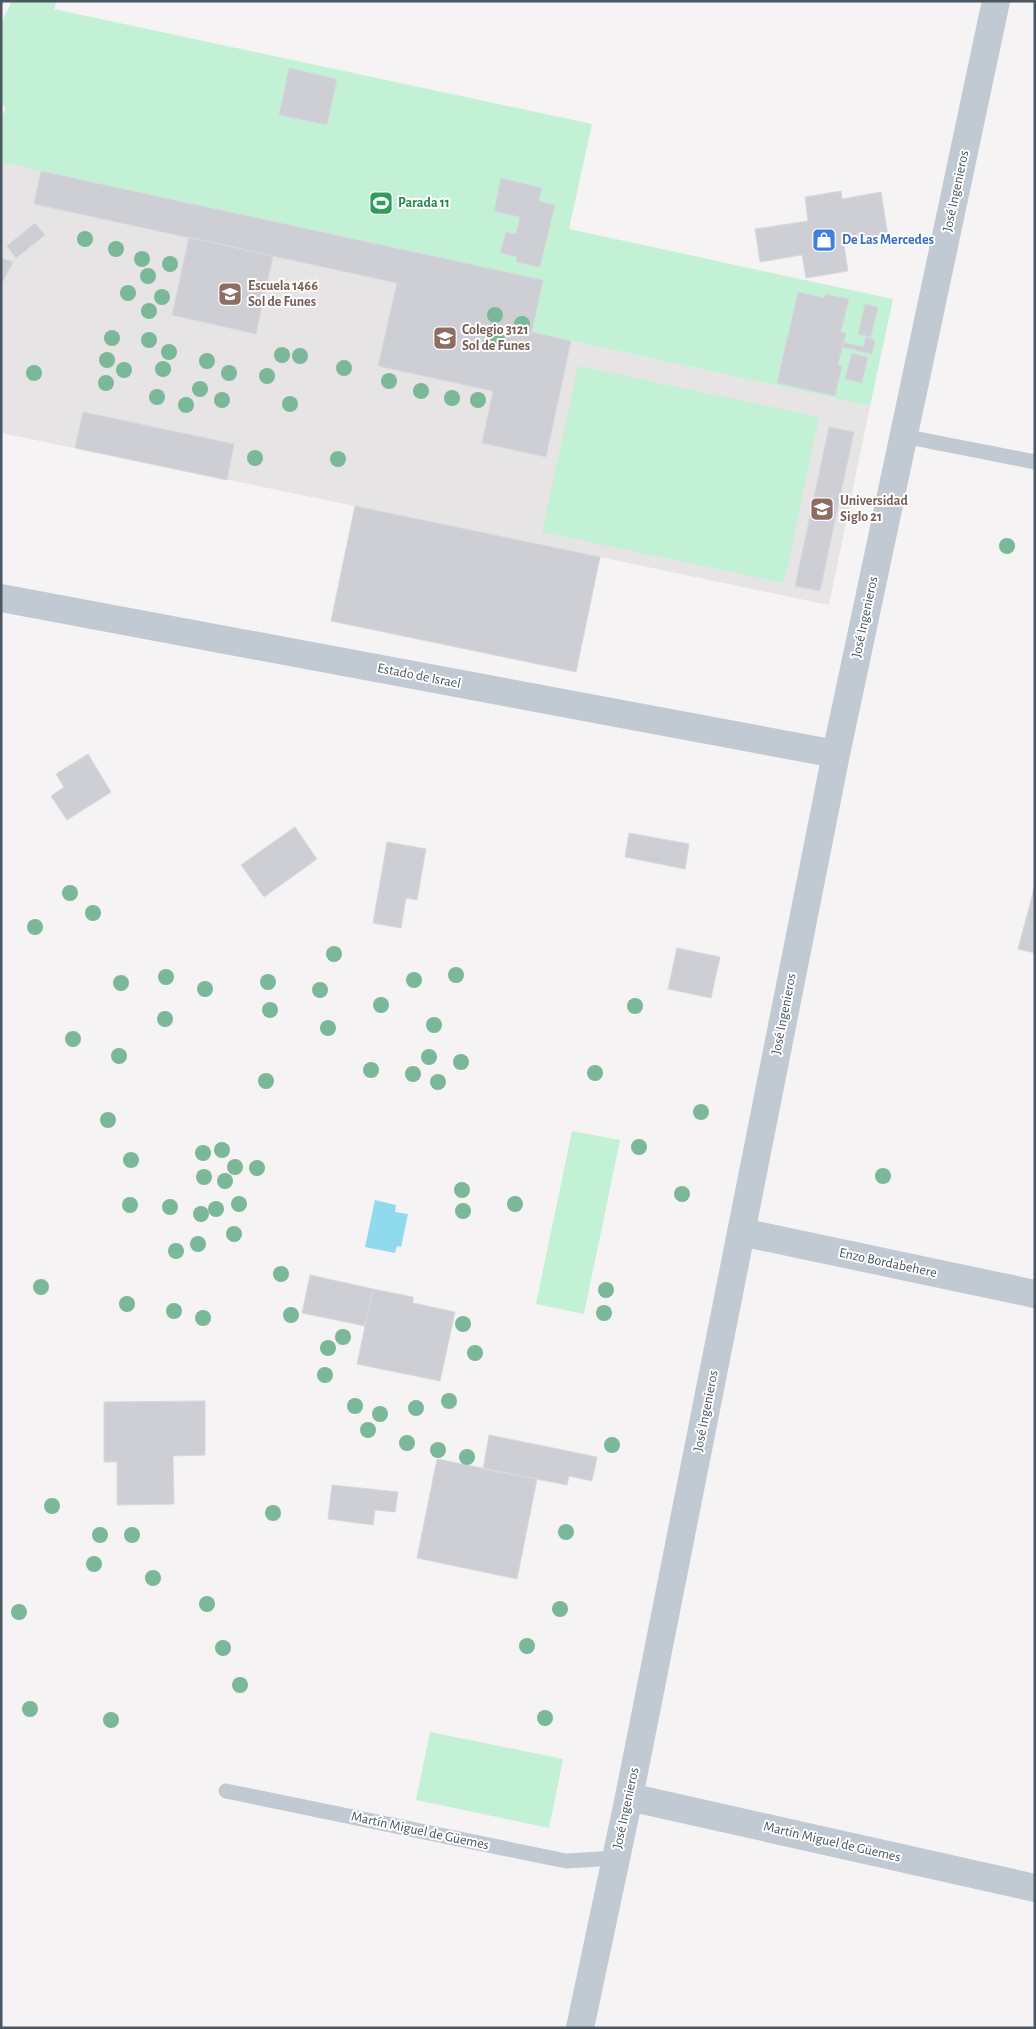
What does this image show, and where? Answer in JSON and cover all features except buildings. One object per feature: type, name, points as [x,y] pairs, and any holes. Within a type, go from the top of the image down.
[{"type":"street","name":"José Ingenieros","points":[[580,2028],[629,1797],[836,754],[996,1]]},
{"type":"street","name":"Estado de Israel","points":[[1,598],[836,754]]},
{"type":"street","name":"Enzo Bordabehere","points":[[741,1232],[1035,1294]]},
{"type":"street","name":"Martín Miguel de Güemes","points":[[629,1797],[1035,1888]]},
{"type":"lane","points":[[903,436],[1035,462]]},
{"type":"lane","name":"Martín Miguel de Güemes","points":[[226,1791],[566,1861],[616,1858]]},
{"type":"shaded area","points":[[1,162],[543,280],[532,332],[870,406],[829,605],[600,557],[576,672],[331,621],[355,506],[1,433]]},
{"type":"green space","name":"Parada 11","points":[[12,1],[57,1],[54,9],[592,124],[569,229],[893,299],[870,406],[532,332],[543,280],[1,162],[1,118],[6,107],[1,105],[1,23]]},
{"type":"green space","points":[[578,366],[819,417],[784,583],[542,532]]},
{"type":"green space","points":[[572,1131],[620,1140],[584,1314],[536,1304]]},
{"type":"green space","points":[[430,1732],[563,1759],[549,1828],[416,1800]]},
{"type":"water","points":[[375,1200],[396,1205],[395,1212],[408,1214],[401,1247],[397,1246],[395,1253],[365,1247]]},
{"type":"place","name":"Parada 11","points":[[381,203]]},
{"type":"place","name":"De Las Mercedes","points":[[824,240]]},
{"type":"place","name":"Escuela 1466 Sol de Funes","points":[[230,294]]},
{"type":"place","name":"Colegio 3121 Sol de Funes","points":[[445,338]]},
{"type":"place","name":"Universidad Siglo 21","points":[[822,509]]}]
